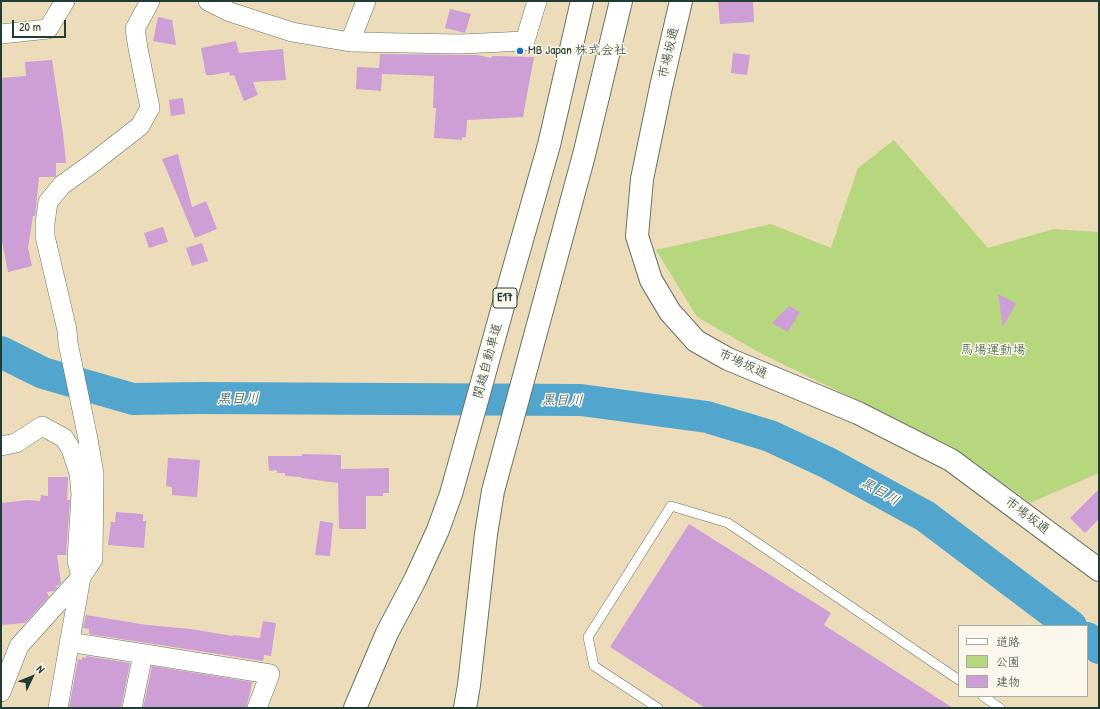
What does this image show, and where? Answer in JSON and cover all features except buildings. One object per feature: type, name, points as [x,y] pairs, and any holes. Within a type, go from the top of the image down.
[{"type":"main road","name":"関越自動車道","points":[[355,708],[387,634],[415,580],[438,530],[451,494],[549,145],[582,1]]},
{"type":"main road","points":[[465,708],[469,685],[486,534],[493,491],[584,155],[621,1]]},
{"type":"main road","name":"市場坂通","points":[[681,1],[642,179],[637,236],[651,280],[670,312],[696,341],[728,359],[858,413],[951,460],[1099,570]]},
{"type":"street","points":[[1,34],[48,29],[65,1]]},
{"type":"street","points":[[1,691],[19,646],[81,577],[93,559],[94,474],[68,343],[67,330],[45,236],[48,202],[62,185],[140,126],[150,108],[135,29],[150,1]]},
{"type":"street","points":[[208,1],[230,12],[292,32],[350,42],[461,44],[525,41],[537,1]]},
{"type":"street","points":[[350,42],[366,1]]},
{"type":"street","points":[[6,441],[42,426],[64,438],[71,449],[79,473],[81,494],[78,560],[81,577],[58,708]]},
{"type":"street","points":[[69,642],[270,674],[257,708]]},
{"type":"street","points":[[132,708],[143,654]]},
{"type":"lane","points":[[658,708],[594,666],[588,637],[671,506],[728,523],[958,679]]},
{"type":"lane","points":[[984,697],[1000,708]]},
{"type":"green space","name":"馬場運動場","points":[[894,140],[988,248],[1054,229],[1099,232],[1099,473],[1030,503],[953,447],[762,354],[697,317],[656,250],[771,224],[831,248],[858,168]]},
{"type":"waterway","name":"黒目川","points":[[1,352],[43,373],[133,399],[581,400],[707,417],[770,436],[828,463],[925,516],[1070,625]]},
{"type":"waterway","name":"黒目川","points":[[1088,639],[1099,648]]},
{"type":"place","name":"MB Japan 株式会社","points":[[520,51]]}]
